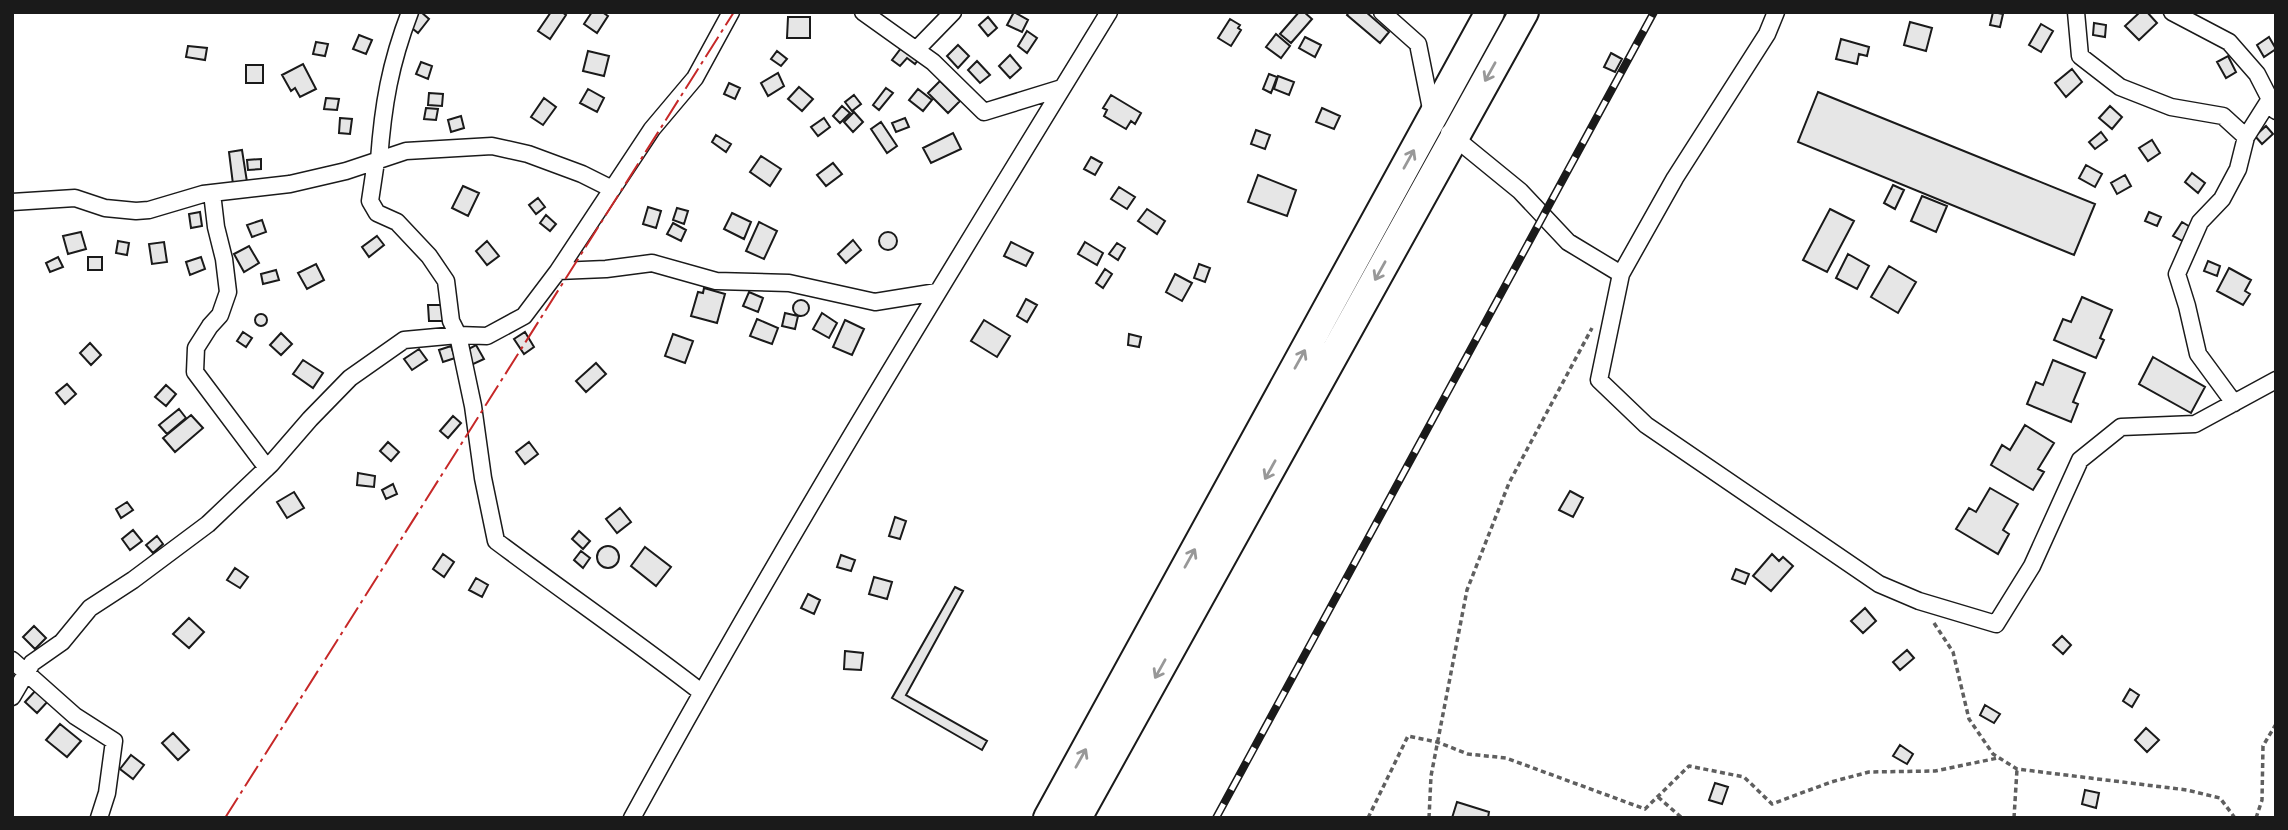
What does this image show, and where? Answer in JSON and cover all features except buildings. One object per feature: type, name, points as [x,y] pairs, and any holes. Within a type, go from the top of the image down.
[{"type":"highway","points":[[1048,818],[1490,12]]},
{"type":"highway","points":[[1077,818],[1524,12]]},
{"type":"street","points":[[410,12],[395,52],[385,98],[370,201],[377,213],[397,222],[429,256],[446,282],[451,321],[458,335],[473,406],[483,478],[496,541],[701,692]]},
{"type":"street","points":[[12,696],[32,663],[62,642],[90,608],[133,580],[208,524],[267,468],[350,378],[404,340],[458,335],[487,336],[524,316],[558,271],[652,128],[695,78],[731,12]]},
{"type":"street","points":[[863,12],[933,62],[984,112],[1062,88]]},
{"type":"street","points":[[916,50],[953,12]]},
{"type":"street","points":[[632,818],[701,692],[937,292],[1109,12]]},
{"type":"street","points":[[1382,12],[1418,44],[1432,117],[1520,191],[1568,242],[1620,274]]},
{"type":"street","points":[[1776,12],[1768,34],[1675,178],[1620,274],[1599,380],[1646,425],[1879,584],[1919,601],[1996,624],[2032,566],[2080,460],[2122,427],[2195,424],[2276,380]]},
{"type":"street","points":[[2076,12],[2080,56],[2120,86],[2171,107],[2223,116],[2246,137]]},
{"type":"street","points":[[2172,12],[2229,41],[2257,74],[2273,105],[2246,137],[2238,169],[2222,199],[2200,222],[2177,274],[2198,354],[2234,402]]},
{"type":"street","points":[[12,202],[75,198],[105,208],[136,211],[212,193],[290,184],[346,171],[406,151],[492,146],[528,154],[582,174],[612,190]]},
{"type":"street","points":[[212,193],[228,292],[220,315],[196,348],[195,372],[267,468]]},
{"type":"street","points":[[558,271],[652,263],[716,281],[789,283],[875,302],[937,292]]},
{"type":"street","points":[[12,660],[75,716],[114,741],[107,793],[99,818]]},
{"type":"path","points":[[1429,818],[1431,776],[1467,590],[1509,483],[1596,320]]},
{"type":"path","points":[[1919,601],[1953,652],[1969,719],[1998,758],[2017,769],[2187,790],[2220,799],[2235,818]]},
{"type":"path","points":[[2256,818],[2262,800],[2263,746],[2276,724]]},
{"type":"path","points":[[1368,818],[1408,736],[1437,742],[1468,754],[1506,758],[1645,809],[1689,766],[1744,777],[1772,804],[1831,782],[1869,772],[1935,771],[1998,758]]},
{"type":"path","points":[[2014,818],[2017,769]]},
{"type":"path","points":[[1658,797],[1682,818]]},
{"type":"railway","points":[[1216,818],[1654,12]]},
{"type":"power","points":[[225,818],[734,12]]}]
